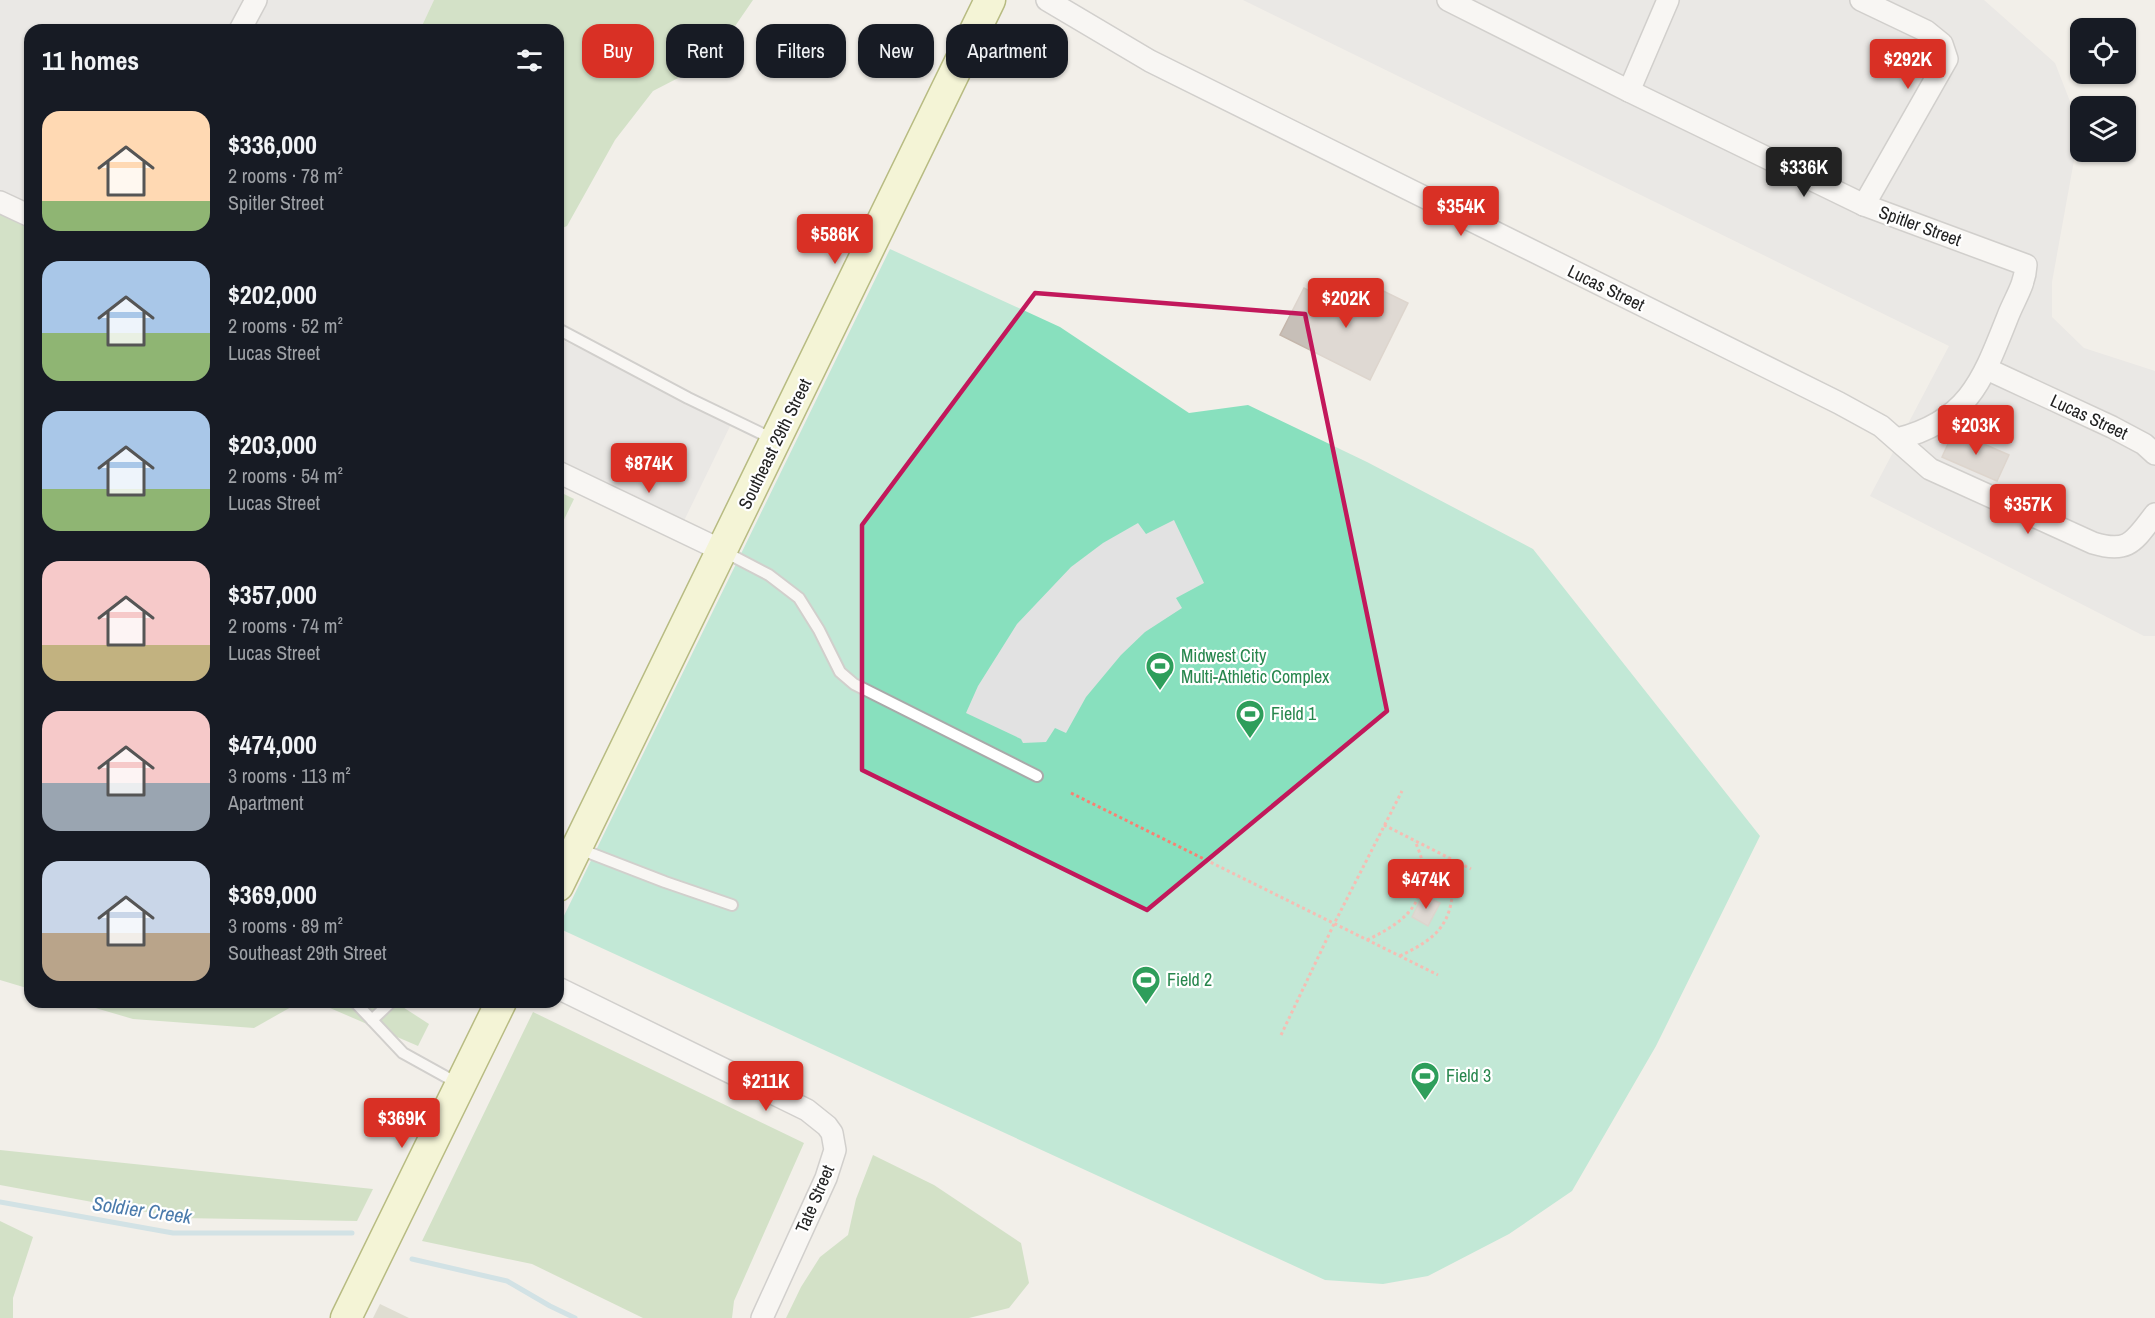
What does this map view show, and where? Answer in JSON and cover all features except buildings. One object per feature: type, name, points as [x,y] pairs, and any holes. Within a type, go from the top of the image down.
[{"type":"main road","name":"Southeast 29th Street","points":[[564,874],[990,0]]},
{"type":"main road","points":[[346,1318],[498,1008]]},
{"type":"street","points":[[243,24],[256,0]]},
{"type":"street","name":"Lucas Street","points":[[1047,0],[1150,61],[1881,426],[1930,469],[2093,543],[2110,548],[2126,546],[2140,534],[2155,514]]},
{"type":"street","name":"Spitler Street","points":[[1448,0],[1864,205],[2026,266],[2025,281],[2016,295],[1987,369],[1966,402],[1942,423],[1919,434],[1898,439]]},
{"type":"street","points":[[1629,91],[1668,0]]},
{"type":"street","points":[[1861,0],[1926,31],[1942,44],[1947,59],[1864,205]]},
{"type":"street","points":[[0,202],[24,213]]},
{"type":"street","name":"Lucas Street","points":[[1987,369],[2112,427],[2144,444],[2155,454]]},
{"type":"street","points":[[564,475],[723,551]]},
{"type":"street","name":"Tate Street","points":[[564,991],[807,1110],[832,1133],[835,1150],[826,1178],[762,1318]]},
{"type":"lane","points":[[564,332],[688,398],[776,441]]},
{"type":"lane","points":[[723,551],[769,575],[799,598],[819,630],[840,672],[855,684],[1037,776]]},
{"type":"lane","points":[[577,848],[732,905]]},
{"type":"lane","points":[[361,1008],[403,1053],[460,1085]]},
{"type":"lane","points":[[372,1020],[385,1008]]},
{"type":"path","points":[[1281,1035],[1334,924],[1402,791]]},
{"type":"path","points":[[1071,793],[1438,975]]},
{"type":"path","points":[[1384,825],[1471,869]]},
{"type":"path","points":[[1367,940],[1393,928],[1406,917],[1413,905],[1420,890],[1424,872],[1415,841]]},
{"type":"path","points":[[1400,956],[1435,934],[1444,922],[1453,893],[1449,858]]},
{"type":"highlighted area","points":[[1035,293],[1305,314],[1387,711],[1147,910],[862,770],[862,525]]},
{"type":"shaded area","points":[[0,0],[434,0],[423,24],[24,24],[24,213],[0,202]]},
{"type":"shaded area","points":[[1243,0],[1984,0],[2055,63],[2070,101],[2070,162],[2074,162],[2052,282],[2052,317],[2084,348],[2155,371],[2155,636],[2144,636],[1870,496],[1949,346]]},
{"type":"shaded area","points":[[564,341],[732,422],[679,531],[564,475]]},
{"type":"shaded area","points":[[1174,520],[1204,583],[1176,598],[1182,608],[1145,632],[1121,655],[1086,697],[1066,733],[1055,728],[1046,742],[1023,743],[1021,739],[966,713],[978,686],[1017,624],[1071,567],[1103,543],[1138,523],[1146,534]]},
{"type":"shaded area","points":[[380,1304],[409,1318],[373,1318]]},
{"type":"green space","points":[[434,0],[753,0],[736,24],[666,24],[666,78],[678,78],[653,91],[615,140],[567,226],[564,227],[564,24],[423,24]]},
{"type":"green space","points":[[0,208],[24,221],[24,987],[0,980]]},
{"type":"green space","name":"Midwest City Multi-Athletic Complex","points":[[890,249],[1060,327],[1189,413],[1248,405],[1367,462],[1533,549],[1760,836],[1656,1046],[1572,1191],[1509,1234],[1428,1276],[1383,1284],[1325,1280],[564,931],[564,916]]},
{"type":"green space","points":[[564,494],[574,499],[564,520]]},
{"type":"green space","points":[[95,1008],[289,1008],[254,1028],[133,1019]]},
{"type":"green space","points":[[330,1008],[404,1008],[429,1024],[418,1046]]},
{"type":"green space","points":[[533,1012],[804,1143],[734,1301],[732,1318],[643,1318],[532,1264],[422,1241]]},
{"type":"green space","points":[[0,1150],[373,1189],[357,1221],[179,1218],[0,1185]]},
{"type":"green space","points":[[873,1155],[934,1185],[1021,1243],[1029,1283],[1009,1308],[969,1318],[786,1318],[801,1287],[820,1257],[848,1235],[856,1199]]},
{"type":"green space","points":[[0,1221],[33,1237],[13,1298],[13,1318],[0,1318]]},
{"type":"waterway","name":"Soldier Creek","points":[[0,1202],[173,1233],[352,1233]]},
{"type":"waterway","name":"Soldier Creek","points":[[412,1259],[507,1281],[575,1318]]},
{"type":"place","name":"Midwest City Multi-Athletic Complex","points":[[1160,692]]},
{"type":"place","name":"Field 1","points":[[1250,740]]},
{"type":"place","name":"Field 2","points":[[1146,1006]]},
{"type":"place","name":"Field 3","points":[[1425,1102]]}]
